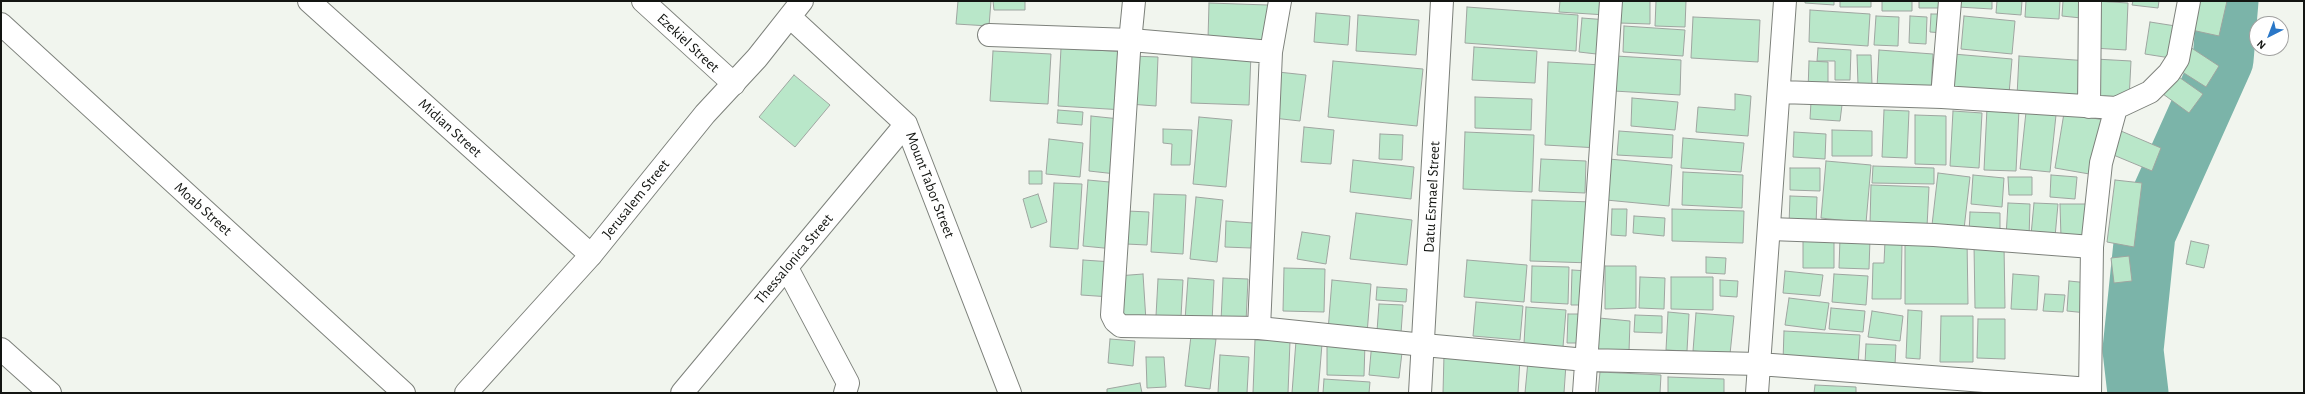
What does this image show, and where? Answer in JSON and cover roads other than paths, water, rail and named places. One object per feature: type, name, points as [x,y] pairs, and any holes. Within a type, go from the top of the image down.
[{"type":"street","name":"Midian Street","points":[[309,1],[591,255]]},
{"type":"street","name":"Ezekiel Street","points":[[643,1],[734,84]]},
{"type":"street","points":[[1134,1],[1130,40],[1112,315],[1121,326],[1259,328],[1586,360],[1759,364],[2090,391],[2092,247],[2101,163],[2116,108]]},
{"type":"street","points":[[1259,328],[1271,52],[1280,1]]},
{"type":"street","name":"Datu Esmael Street","points":[[1420,393],[1424,345],[1442,1]]},
{"type":"street","points":[[1584,393],[1611,1]]},
{"type":"street","points":[[1757,393],[1770,229],[1785,1]]},
{"type":"street","points":[[1942,97],[1950,1]]},
{"type":"street","points":[[2089,108],[2090,1]]},
{"type":"street","points":[[1779,92],[1942,97],[2089,108],[2116,108],[2150,92],[2172,68],[2178,59],[2190,1]]},
{"type":"street","name":"Jerusalem Street","points":[[466,393],[591,255],[706,114],[734,84],[796,9]]},
{"type":"street","name":"Mount Tabor Street","points":[[796,9],[906,124],[1010,393]]},
{"type":"street","name":"Moab Street","points":[[1,24],[404,393]]},
{"type":"street","points":[[989,35],[1130,40],[1271,52]]},
{"type":"street","name":"Thessalonica Street","points":[[682,393],[906,124]]},
{"type":"street","points":[[1770,229],[1934,235],[2092,247]]},
{"type":"street","points":[[787,268],[848,383],[845,393]]},
{"type":"street","points":[[1,349],[50,393]]},
{"type":"waterway","points":[[2138,393],[2133,350],[2145,234],[2223,60],[2228,1]]}]
